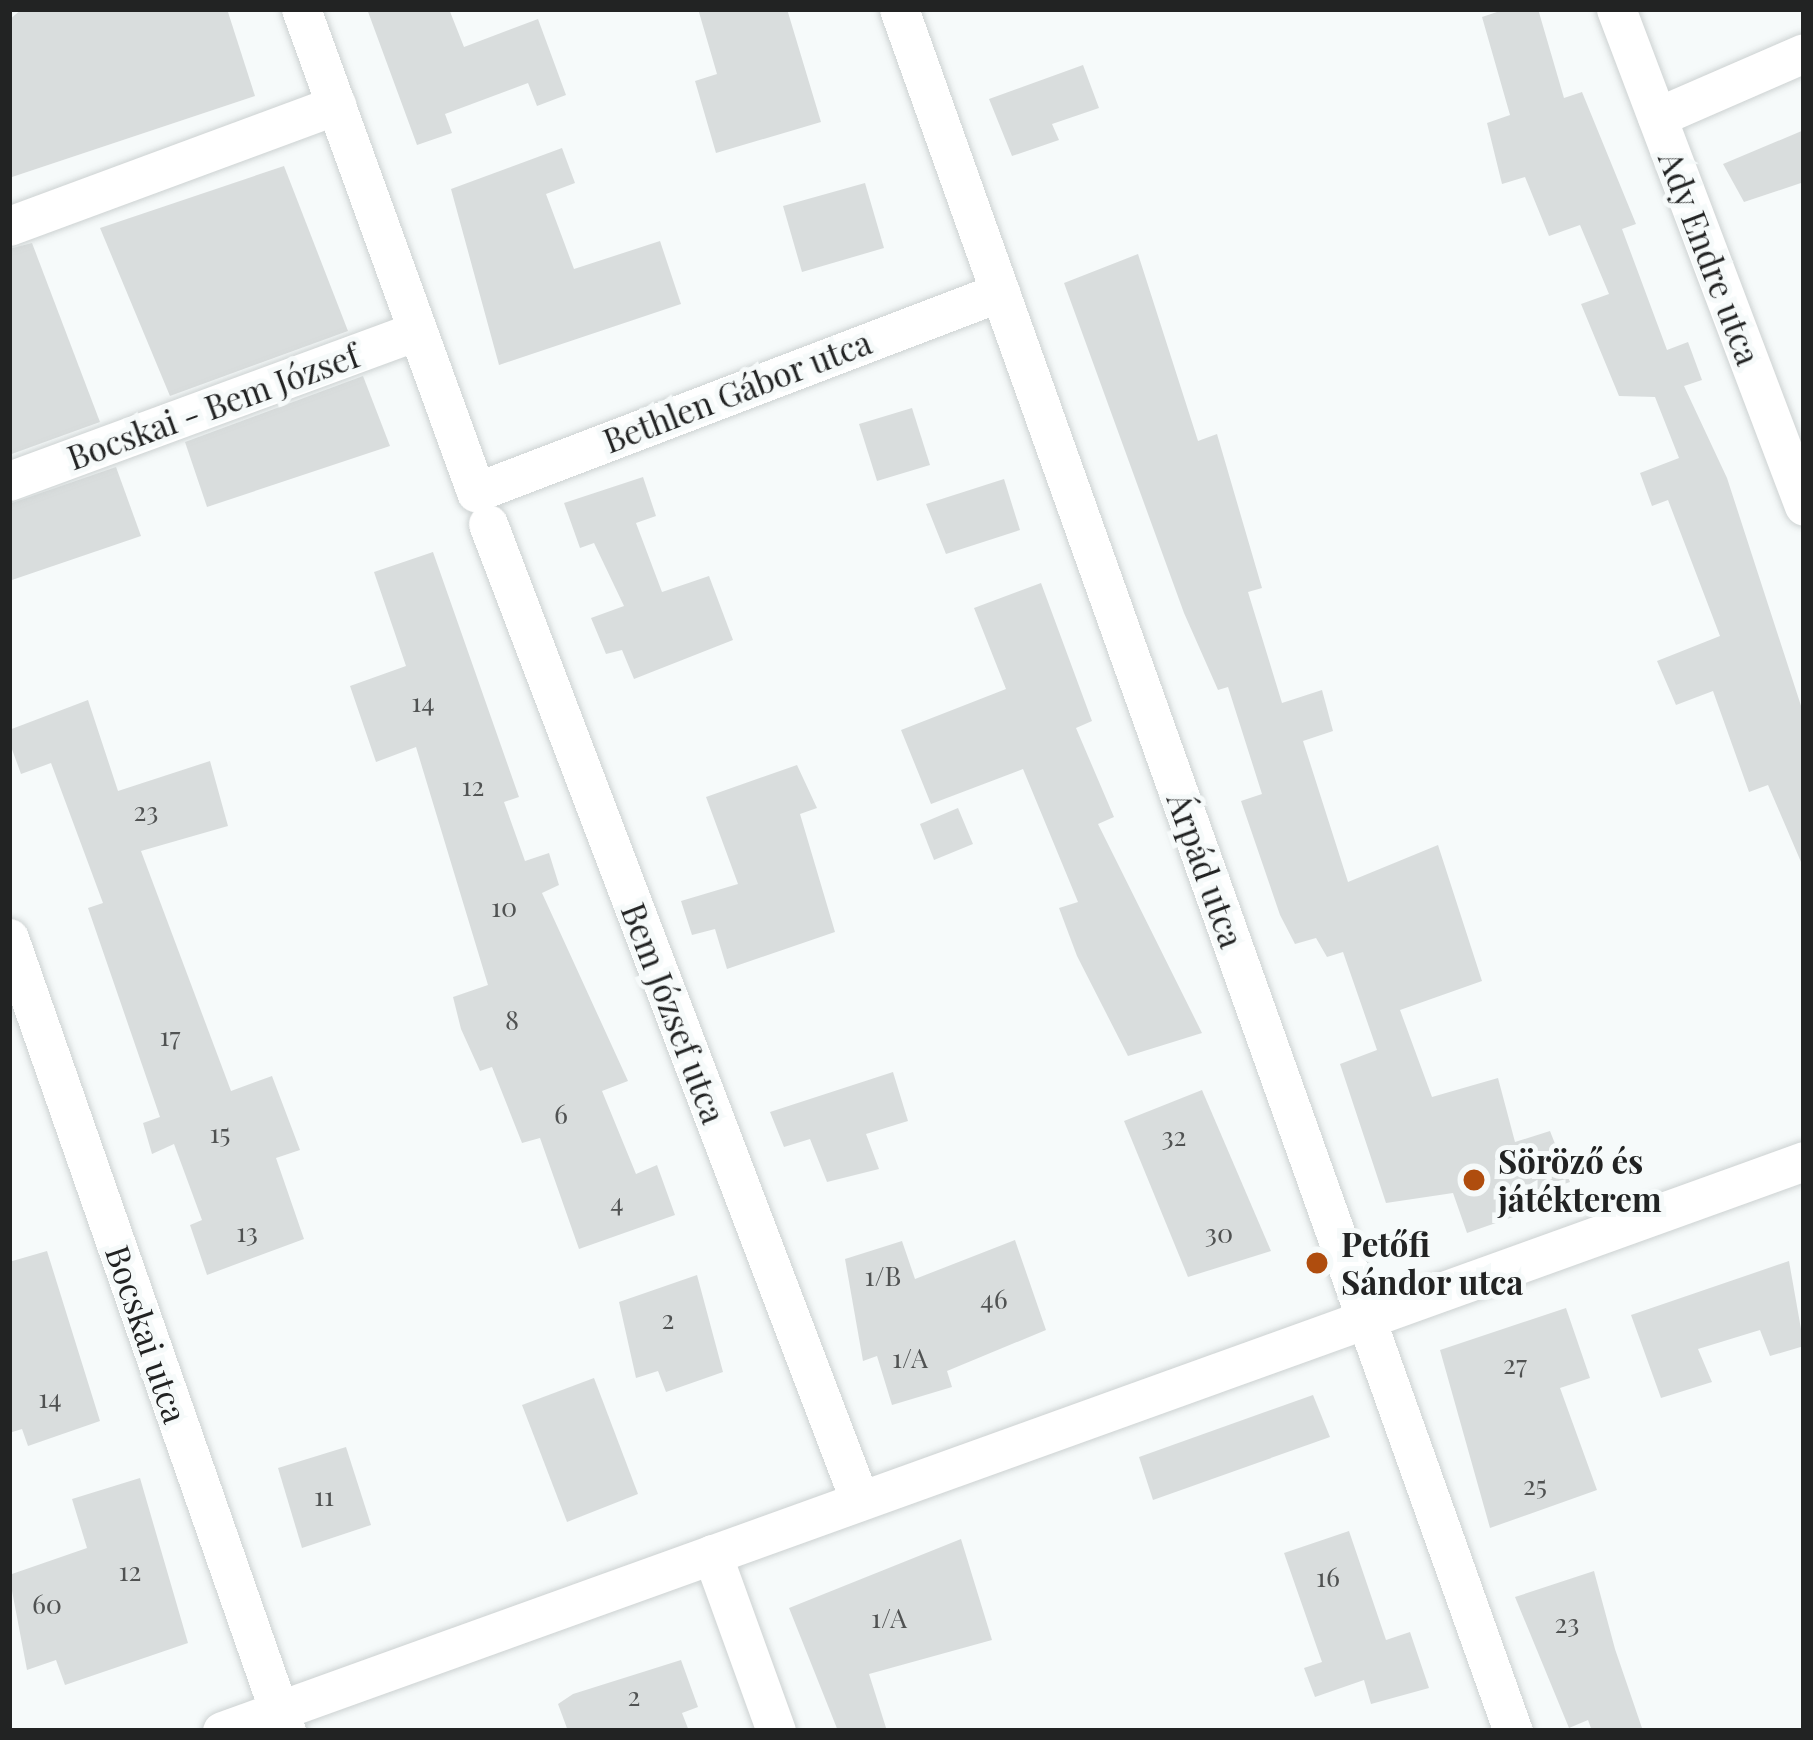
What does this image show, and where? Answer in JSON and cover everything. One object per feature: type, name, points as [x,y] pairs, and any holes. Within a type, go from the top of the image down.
[{"type":"street","name":"Bem József utca","points":[[301,9],[482,508],[860,1501]]},
{"type":"street","name":"Árpád utca","points":[[899,9],[1513,1731]]},
{"type":"street","name":"Ady Endre utca","points":[[1616,9],[1804,506]]},
{"type":"street","points":[[1658,117],[1804,53]]},
{"type":"street","points":[[9,226],[336,105]]},
{"type":"street","name":"Bethlen Gábor utca","points":[[482,508],[1000,292]]},
{"type":"street","name":"Bocskai - Bem József","points":[[9,482],[417,331]]},
{"type":"street","name":"Bocskai utca","points":[[9,938],[282,1721]]},
{"type":"street","points":[[222,1731],[282,1721],[712,1554],[1804,1161]]},
{"type":"street","points":[[712,1554],[776,1731]]},
{"type":"building","points":[[22,9],[227,9],[255,96],[9,178],[9,20]]},
{"type":"building","points":[[367,9],[449,9],[464,47],[538,19],[566,95],[537,106],[528,83],[445,114],[452,133],[417,145]]},
{"type":"building","points":[[698,9],[787,9],[821,122],[716,153],[695,81],[717,74]]},
{"type":"building","points":[[1506,9],[1538,9],[1564,98],[1582,92],[1636,224],[1622,229],[1667,350],[1688,342],[1702,380],[1684,386],[1727,478],[1804,715],[1804,869],[1768,785],[1749,792],[1713,691],[1676,705],[1657,661],[1720,636],[1668,500],[1652,506],[1640,473],[1679,458],[1655,397],[1619,396],[1581,304],[1609,294],[1580,225],[1549,236],[1525,177],[1502,184],[1487,123],[1510,115],[1482,17]]},
{"type":"building","points":[[1083,65],[1099,108],[1052,124],[1059,140],[1012,156],[989,99]]},
{"type":"building","points":[[1804,130],[1804,182],[1744,202],[1723,164]]},
{"type":"building","points":[[562,148],[575,183],[546,194],[574,269],[660,241],[681,304],[499,365],[451,189]]},
{"type":"building","points":[[284,166],[348,331],[170,396],[100,228]]},
{"type":"building","points":[[865,183],[884,248],[802,272],[783,206]]},
{"type":"building","points":[[32,243],[100,422],[9,455],[9,249]]},
{"type":"building","points":[[1138,254],[1198,441],[1217,434],[1262,588],[1248,592],[1282,703],[1322,690],[1333,731],[1303,741],[1348,882],[1438,845],[1482,981],[1400,1010],[1432,1097],[1498,1078],[1515,1142],[1550,1131],[1570,1182],[1528,1197],[1533,1210],[1467,1233],[1453,1193],[1386,1203],[1340,1064],[1377,1050],[1343,952],[1327,957],[1316,938],[1295,944],[1280,915],[1241,801],[1262,794],[1228,687],[1218,690],[1184,613],[1064,283]]},
{"type":"building","points":[[363,376],[390,446],[207,507],[185,442]]},
{"type":"building","points":[[912,408],[930,465],[877,481],[859,424]]},
{"type":"building","points":[[116,467],[141,536],[9,581],[9,504]]},
{"type":"building","points":[[643,477],[656,516],[636,523],[662,592],[709,576],[733,640],[634,679],[622,650],[606,654],[591,618],[624,606],[594,543],[580,548],[564,503]]},
{"type":"building","points":[[1004,479],[1020,530],[946,554],[926,504]]},
{"type":"building","points":[[433,552],[519,797],[504,802],[525,861],[549,853],[559,885],[542,893],[628,1081],[602,1091],[636,1174],[657,1165],[675,1215],[579,1249],[540,1138],[522,1143],[492,1067],[480,1071],[461,1029],[453,997],[488,985],[416,747],[376,762],[350,686],[406,666],[374,572]]},
{"type":"building","points":[[1041,583],[1092,721],[1076,728],[1114,817],[1098,824],[1202,1033],[1128,1056],[1077,956],[1059,908],[1078,902],[1023,769],[931,804],[901,730],[1006,689],[974,608]]},
{"type":"building","points":[[88,700],[118,791],[210,761],[228,826],[141,851],[231,1091],[272,1076],[300,1150],[276,1158],[304,1239],[207,1275],[190,1225],[202,1220],[174,1144],[152,1154],[143,1123],[160,1117],[88,908],[103,903],[51,763],[21,774],[9,741],[9,730]]},
{"type":"building","points":[[797,765],[817,808],[800,814],[835,932],[727,969],[715,929],[692,935],[681,901],[738,884],[706,797]]},
{"type":"building","points":[[958,808],[973,844],[934,860],[920,824]]},
{"type":"building","points":[[893,1072],[908,1121],[866,1134],[879,1169],[827,1182],[810,1139],[784,1147],[770,1112]]},
{"type":"building","points":[[1202,1090],[1271,1251],[1188,1277],[1124,1121]]},
{"type":"building","points":[[1015,1240],[1046,1330],[947,1371],[952,1387],[892,1405],[877,1356],[863,1361],[845,1259],[902,1241],[915,1279]]},
{"type":"building","points":[[47,1251],[100,1421],[28,1446],[22,1429],[9,1433],[9,1262]]},
{"type":"building","points":[[1789,1261],[1804,1346],[1770,1356],[1760,1330],[1698,1349],[1712,1382],[1661,1398],[1631,1315]]},
{"type":"building","points":[[697,1275],[723,1372],[666,1392],[658,1371],[636,1378],[619,1302]]},
{"type":"building","points":[[1566,1308],[1590,1378],[1560,1388],[1597,1490],[1490,1528],[1440,1350]]},
{"type":"building","points":[[594,1378],[638,1494],[567,1522],[522,1405]]},
{"type":"building","points":[[1313,1395],[1330,1437],[1153,1500],[1139,1457]]},
{"type":"building","points":[[346,1447],[371,1525],[302,1548],[278,1468]]},
{"type":"building","points":[[140,1478],[188,1643],[65,1685],[56,1660],[27,1670],[9,1575],[87,1548],[72,1499]]},
{"type":"building","points":[[1349,1531],[1386,1640],[1410,1632],[1429,1688],[1371,1704],[1364,1680],[1315,1697],[1304,1668],[1322,1662],[1284,1553]]},
{"type":"building","points":[[961,1539],[992,1640],[869,1674],[887,1731],[838,1731],[789,1608]]},
{"type":"building","points":[[1594,1571],[1643,1731],[1592,1731],[1588,1720],[1569,1728],[1515,1597]]},
{"type":"building","points":[[681,1660],[698,1707],[682,1713],[689,1731],[568,1731],[558,1704],[573,1694]]},
{"type":"place","name":"Söröző és játékterem","points":[[1474,1180]]},
{"type":"place","name":"Petőfi Sándor utca","points":[[1317,1263]]}]
